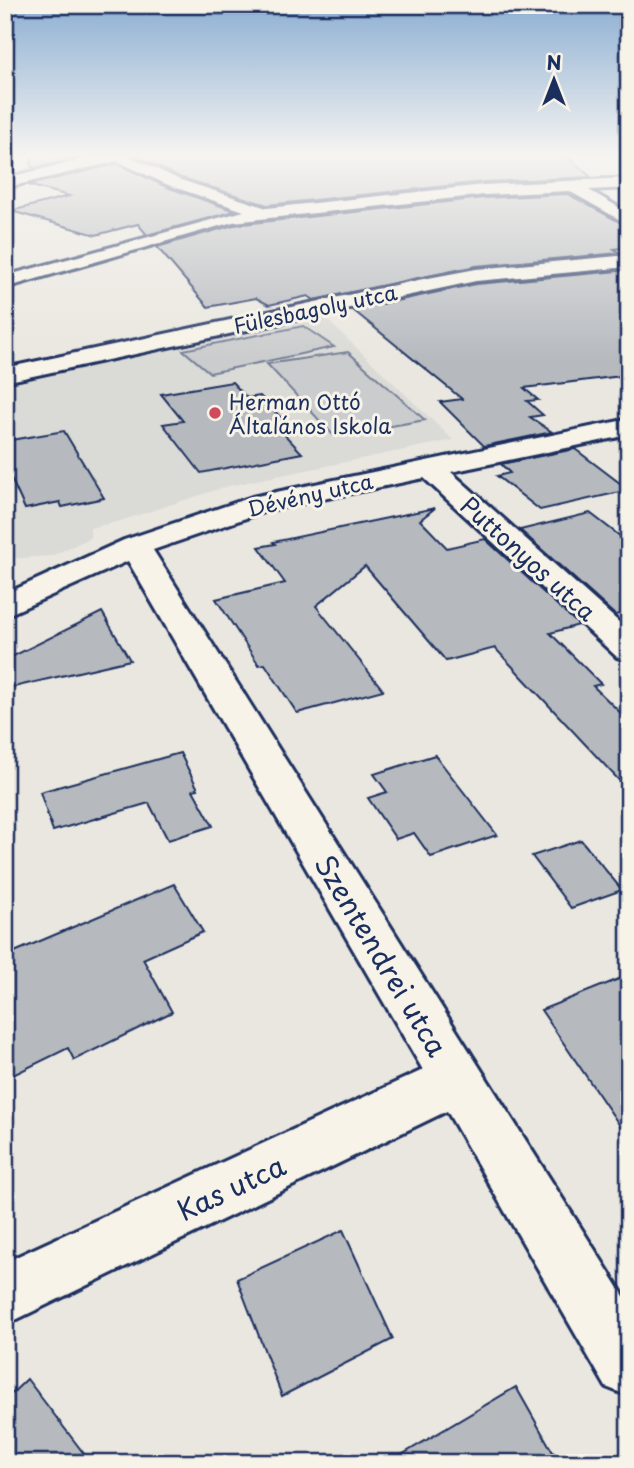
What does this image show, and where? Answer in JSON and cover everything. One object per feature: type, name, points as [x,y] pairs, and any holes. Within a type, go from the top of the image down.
[{"type":"street","points":[[5,282],[208,223]]},
{"type":"street","name":"Fülesbagoly utca","points":[[5,375],[437,282],[499,273],[629,261]]},
{"type":"street","name":"Dévény utca","points":[[12,597],[135,546],[262,502],[629,427]]},
{"type":"street","name":"Puttonyos utca","points":[[429,467],[629,650]]},
{"type":"street","name":"Szentendrei utca","points":[[135,546],[629,1364]]},
{"type":"street","name":"Kas utca","points":[[5,1294],[457,1080]]},
{"type":"shaded area","name":"Herman Ottó Általános Iskola","points":[[321,314],[453,440],[228,486],[90,528],[90,538],[51,556],[5,559],[5,386]]},
{"type":"shaded area","points":[[303,326],[334,347],[210,373],[183,350]]},
{"type":"shaded area","points":[[348,352],[425,420],[334,436],[267,364]]},
{"type":"building","points":[[52,223],[193,223],[147,235],[138,224],[96,235]]},
{"type":"building","points":[[257,223],[621,223],[629,227],[629,247],[614,249],[620,253],[476,266],[314,300],[308,296],[269,305],[256,298],[208,307],[157,247],[234,225]]},
{"type":"building","points":[[629,270],[629,375],[524,388],[538,400],[527,401],[543,415],[530,417],[552,432],[484,446],[440,402],[462,399],[353,310],[476,284]]},
{"type":"building","points":[[232,382],[247,398],[260,396],[292,429],[281,431],[302,453],[201,473],[163,424],[183,421],[161,394]]},
{"type":"building","points":[[64,431],[104,498],[62,507],[60,502],[25,509],[5,465],[5,441]]},
{"type":"building","points":[[575,449],[629,490],[540,510],[497,476],[510,473],[501,464]]},
{"type":"building","points":[[435,508],[420,520],[447,548],[485,539],[579,625],[550,633],[601,684],[593,686],[629,721],[629,791],[495,648],[446,661],[365,566],[316,606],[383,690],[297,713],[265,664],[259,665],[216,599],[285,583],[259,547]]},
{"type":"building","points":[[590,513],[629,543],[629,612],[615,615],[520,530]]},
{"type":"building","points":[[102,612],[130,660],[5,689],[5,660]]},
{"type":"building","points":[[180,753],[198,789],[193,790],[213,826],[168,840],[149,803],[53,831],[40,792]]},
{"type":"building","points":[[435,755],[497,835],[431,857],[414,833],[396,839],[368,798],[387,792],[374,774]]},
{"type":"building","points":[[581,840],[622,890],[571,908],[532,856]]},
{"type":"building","points":[[174,884],[203,932],[143,959],[172,1012],[74,1060],[68,1048],[5,1079],[5,956]]},
{"type":"building","points":[[629,975],[629,1139],[541,1010]]},
{"type":"building","points":[[343,1230],[393,1339],[282,1396],[237,1279]]},
{"type":"building","points":[[27,1379],[91,1463],[5,1463],[5,1400]]},
{"type":"building","points":[[516,1387],[559,1463],[388,1463]]},
{"type":"place","name":"Herman Ottó Általános Iskola","points":[[215,413]]}]
